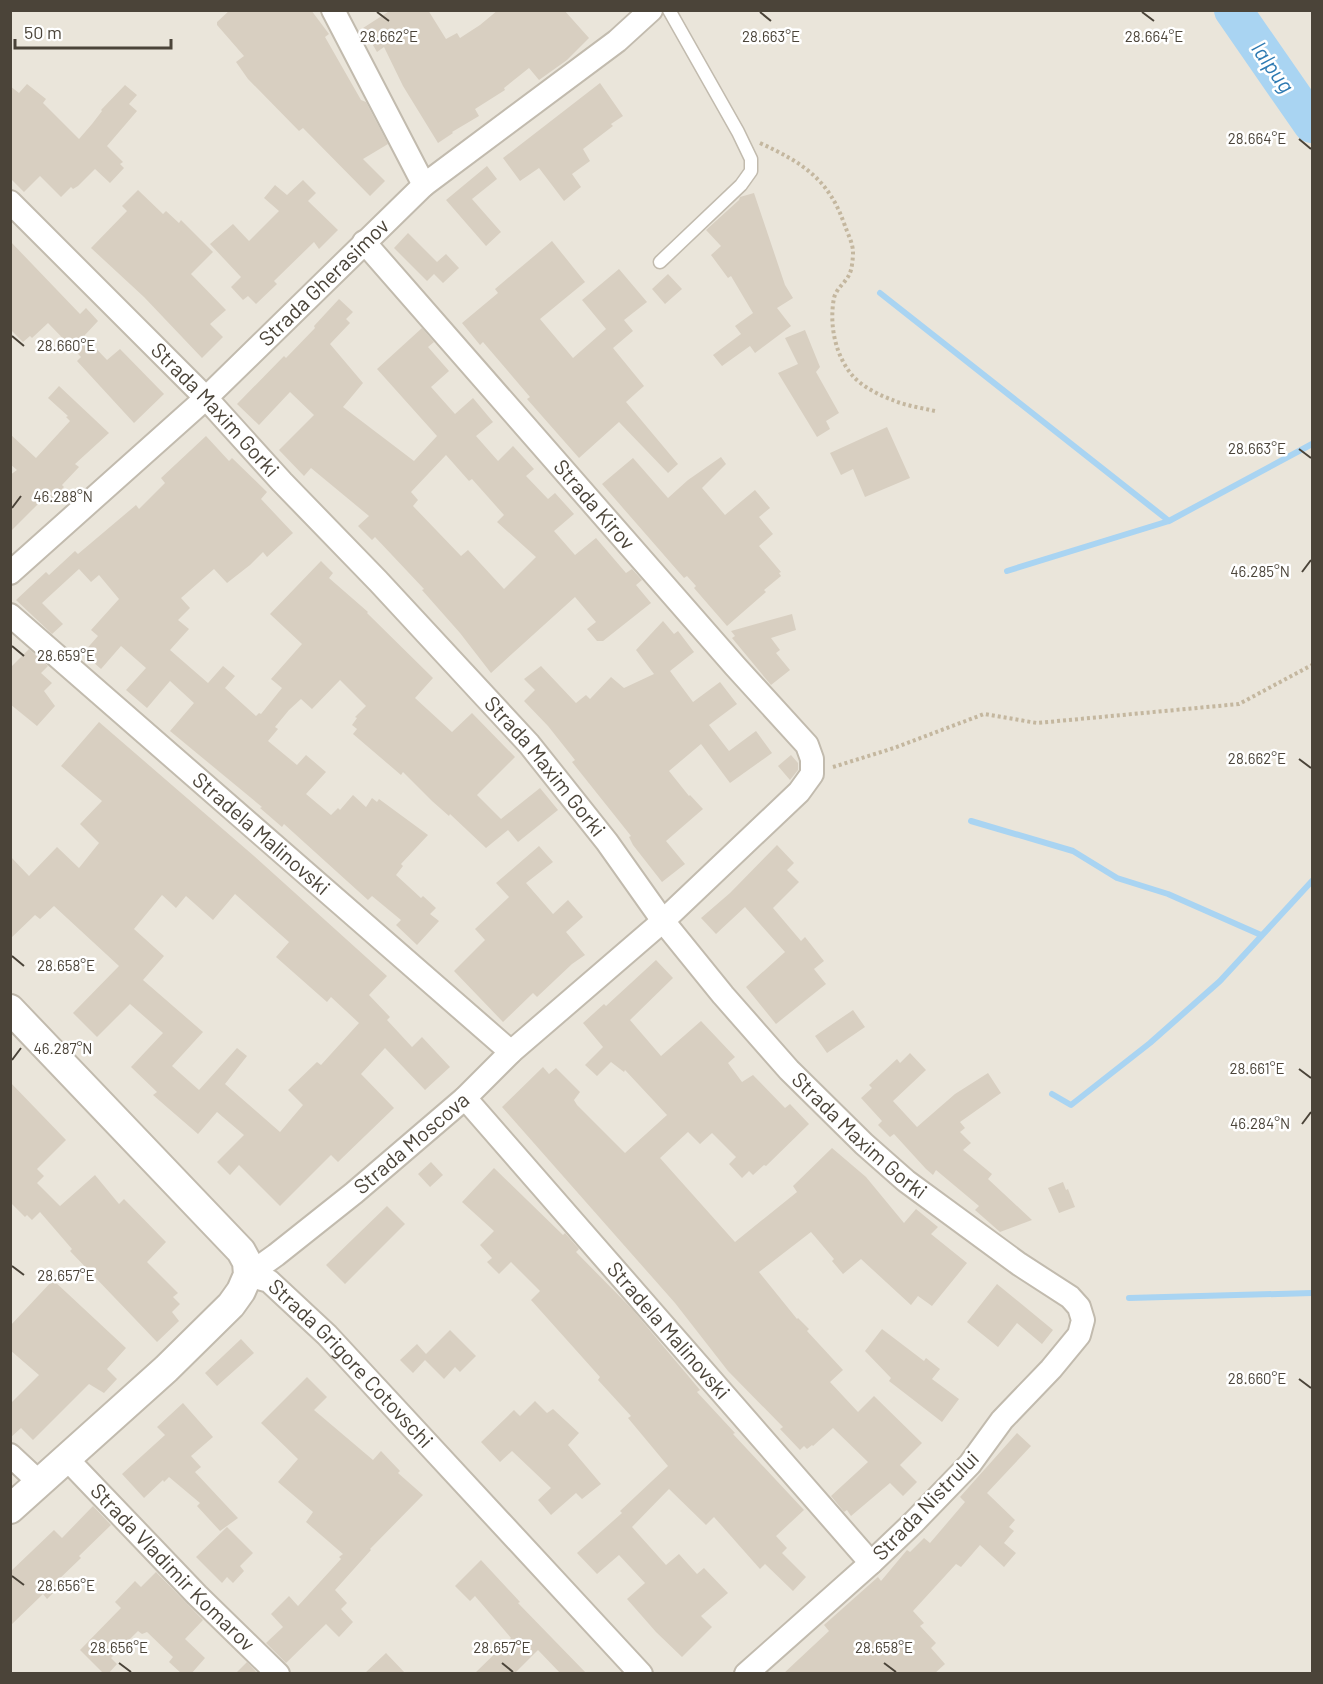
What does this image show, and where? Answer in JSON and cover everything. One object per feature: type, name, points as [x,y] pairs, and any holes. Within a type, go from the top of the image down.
[{"type":"street","points":[[333,10],[424,185]]},
{"type":"street","name":"Strada Gherasimov","points":[[10,573],[206,398],[424,185],[617,41],[651,10]]},
{"type":"street","name":"Strada Maxim Gorki","points":[[10,202],[206,398],[529,744],[607,842],[663,921],[723,995],[789,1070],[864,1144],[906,1181],[1019,1264],[1070,1297],[1078,1307],[1083,1320]]},
{"type":"street","name":"Strada Kirov","points":[[364,242],[735,666],[807,745],[812,759],[812,774]]},
{"type":"street","name":"Stradela Malinovski","points":[[10,615],[511,1052]]},
{"type":"street","name":"Strada Moscova","points":[[10,1509],[39,1482],[68,1460],[166,1369],[231,1305],[248,1275],[346,1200],[465,1098],[511,1052],[663,921],[799,792],[812,774]]},
{"type":"street","name":"Strada Grigore Cotovschi","points":[[10,1009],[241,1251],[247,1262],[248,1275],[269,1281],[327,1335],[641,1674]]},
{"type":"street","name":"Stradela Malinovski","points":[[465,1098],[871,1563]]},
{"type":"street","name":"Strada Nistrului","points":[[746,1674],[871,1563],[970,1464],[1002,1420],[1070,1347],[1079,1335],[1083,1320]]},
{"type":"street","points":[[10,1455],[39,1482]]},
{"type":"street","name":"Strada Vladimir Komarov","points":[[68,1460],[139,1537],[278,1674]]},
{"type":"lane","points":[[660,262],[741,185],[751,171],[751,159],[738,132],[669,10]]},
{"type":"path","points":[[738,132],[793,158],[812,171],[841,215],[853,251],[850,274],[835,295],[831,322],[835,342],[852,376],[867,387],[896,402],[935,411]]},
{"type":"path","points":[[812,774],[894,748],[984,714],[1037,723],[1239,704],[1312,665]]},
{"type":"shaded area","points":[[11,11],[1312,11],[1312,1673],[11,1673]]},
{"type":"building","points":[[230,10],[311,10],[329,34],[325,37],[361,100],[366,102],[388,144],[363,159],[385,181],[370,196],[303,128],[299,131],[248,79],[236,62],[244,56],[217,25],[217,22]]},
{"type":"building","points":[[391,10],[428,10],[446,39],[457,33],[460,38],[498,10],[564,10],[589,38],[567,60],[539,80],[529,68],[504,88],[505,90],[475,109],[479,116],[438,143],[403,86],[384,47],[377,52],[363,28]]},
{"type":"building","points":[[600,83],[623,116],[583,149],[590,161],[572,174],[581,187],[564,201],[539,168],[520,181],[503,158]]},
{"type":"building","points":[[27,84],[46,99],[43,103],[79,139],[101,110],[125,85],[137,95],[129,104],[137,111],[107,146],[123,162],[120,164],[124,168],[110,183],[95,169],[78,186],[73,189],[71,187],[61,197],[40,176],[24,192],[10,178],[10,86],[19,93]]},
{"type":"building","points":[[487,166],[497,179],[472,199],[501,232],[486,246],[446,200]]},
{"type":"building","points":[[303,180],[316,193],[308,201],[338,230],[319,249],[314,242],[274,281],[277,284],[256,304],[248,296],[243,300],[231,287],[241,277],[210,244],[233,224],[249,241],[279,211],[264,198],[275,185],[287,195]]},
{"type":"building","points":[[138,190],[163,214],[166,211],[179,223],[181,220],[213,252],[191,274],[226,310],[210,324],[223,337],[202,358],[144,297],[91,248],[127,211],[122,206]]},
{"type":"building","points":[[754,193],[785,285],[793,298],[777,308],[791,326],[755,353],[750,346],[722,366],[713,355],[741,334],[735,326],[753,313],[731,276],[728,278],[711,255],[721,246],[706,230],[740,197]]},
{"type":"building","points":[[408,233],[437,262],[446,254],[459,268],[443,283],[434,274],[427,281],[394,248]]},
{"type":"building","points":[[10,241],[80,314],[86,308],[98,321],[84,336],[107,360],[120,349],[164,394],[134,423],[77,361],[81,357],[48,323],[32,338],[30,336],[23,342],[10,329]]},
{"type":"building","points":[[552,241],[585,282],[540,319],[573,358],[606,329],[582,300],[619,269],[647,302],[624,320],[633,331],[613,348],[644,386],[626,402],[678,464],[668,473],[619,422],[579,458],[527,399],[530,397],[483,342],[480,345],[462,323],[498,293],[495,289]]},
{"type":"building","points":[[668,274],[682,289],[665,304],[652,289]]},
{"type":"building","points":[[339,299],[353,312],[346,319],[350,323],[330,344],[363,383],[343,407],[414,461],[437,436],[377,369],[422,328],[434,342],[428,347],[449,371],[431,387],[455,414],[473,398],[493,422],[476,436],[498,461],[513,446],[534,469],[526,476],[548,499],[555,493],[574,514],[554,531],[575,555],[596,538],[626,573],[632,569],[642,580],[636,585],[651,603],[603,641],[597,641],[587,629],[596,622],[575,597],[491,673],[422,590],[424,589],[375,537],[372,540],[358,526],[369,516],[311,468],[304,476],[279,450],[314,415],[290,392],[259,425],[237,404],[284,356],[286,358],[315,328],[314,326]],"holes":[[[446,455],[469,481],[472,479],[504,515],[497,522],[536,557],[504,589],[468,550],[461,556],[413,506],[418,500],[411,492]]]},
{"type":"building","points":[[805,330],[820,367],[816,372],[839,413],[826,421],[830,429],[817,437],[778,373],[798,364],[785,338]]},
{"type":"building","points":[[59,386],[109,433],[75,464],[79,467],[62,485],[64,487],[47,503],[43,499],[10,532],[10,475],[17,470],[10,464],[10,434],[36,458],[70,421],[66,417],[68,416],[48,398]]},
{"type":"building","points":[[887,427],[910,478],[865,497],[853,469],[841,475],[830,453]]},
{"type":"building","points":[[206,436],[229,461],[232,458],[267,492],[261,499],[293,533],[267,557],[263,552],[227,583],[214,569],[181,598],[190,608],[178,620],[189,629],[170,650],[208,683],[223,666],[235,676],[225,688],[256,716],[261,714],[282,688],[271,679],[302,644],[270,614],[321,561],[333,573],[329,578],[368,612],[433,678],[415,698],[452,732],[472,713],[515,757],[477,795],[501,819],[540,788],[558,810],[518,842],[508,830],[486,848],[450,814],[449,816],[432,801],[403,772],[401,775],[353,734],[357,729],[352,725],[357,718],[355,717],[366,706],[340,680],[312,709],[301,699],[289,710],[275,727],[278,729],[268,741],[297,765],[306,755],[326,772],[306,794],[331,815],[338,808],[340,810],[353,795],[366,807],[372,798],[377,802],[379,799],[428,835],[401,864],[403,866],[396,875],[421,898],[423,896],[436,908],[430,914],[439,921],[417,945],[396,925],[401,920],[372,896],[368,900],[284,824],[282,827],[260,808],[262,807],[170,731],[194,703],[170,681],[147,708],[126,690],[146,668],[121,646],[101,669],[83,653],[98,636],[91,630],[119,599],[99,575],[91,582],[79,569],[42,603],[63,624],[52,634],[16,600],[46,572],[49,575],[75,551],[78,554],[136,505],[139,509],[165,483],[161,478]]},
{"type":"building","points":[[721,457],[726,464],[702,488],[725,515],[755,490],[770,508],[759,517],[773,534],[759,546],[781,572],[779,573],[781,576],[764,590],[766,592],[727,626],[694,588],[696,586],[687,576],[684,578],[602,484],[633,458],[668,498],[688,480]]},
{"type":"building","points":[[792,614],[796,630],[771,638],[780,650],[776,653],[790,670],[771,685],[732,638],[735,636],[731,631]]},
{"type":"building","points":[[663,621],[674,634],[678,631],[694,652],[670,671],[693,702],[720,682],[737,704],[709,725],[729,751],[756,731],[772,753],[730,783],[701,744],[669,771],[703,809],[666,841],[685,864],[662,882],[633,845],[629,837],[631,836],[572,762],[575,760],[548,726],[524,701],[535,690],[524,679],[541,666],[576,703],[586,695],[590,699],[611,677],[624,688],[654,674],[636,650]]},
{"type":"building","points":[[29,649],[48,666],[41,673],[52,683],[44,691],[55,706],[37,726],[10,704],[10,668]]},
{"type":"building","points":[[99,722],[254,856],[387,976],[369,995],[390,1017],[387,1020],[412,1047],[422,1037],[450,1067],[425,1090],[385,1048],[361,1074],[394,1108],[338,1162],[331,1155],[280,1206],[239,1165],[230,1175],[217,1162],[244,1135],[217,1112],[198,1134],[153,1095],[157,1092],[131,1067],[163,1033],[130,1004],[97,1037],[73,1013],[119,966],[54,906],[40,919],[35,915],[10,939],[10,856],[29,876],[57,847],[79,868],[99,843],[80,824],[102,801],[61,766]],"holes":[[[235,894],[289,942],[276,957],[327,1002],[331,997],[359,1023],[321,1065],[317,1062],[288,1090],[303,1105],[280,1132],[225,1084],[247,1056],[237,1048],[199,1090],[172,1066],[203,1032],[143,980],[164,956],[134,929],[162,895],[176,908],[186,896],[213,920]]]},
{"type":"building","points":[[791,755],[798,763],[798,770],[790,780],[778,766]]},
{"type":"building","points":[[777,845],[794,863],[787,870],[799,882],[773,908],[801,941],[805,937],[824,961],[814,969],[826,984],[776,1024],[746,987],[785,952],[745,907],[716,934],[701,918],[730,893]]},
{"type":"building","points":[[539,846],[553,862],[526,883],[553,914],[568,900],[583,917],[566,932],[585,955],[537,997],[533,993],[503,1022],[454,971],[485,940],[475,929],[509,897],[496,883]]},
{"type":"building","points":[[656,960],[673,978],[630,1020],[661,1056],[701,1021],[735,1057],[728,1063],[742,1082],[753,1075],[785,1108],[790,1104],[809,1124],[766,1166],[764,1165],[753,1175],[749,1171],[742,1178],[729,1164],[736,1157],[712,1133],[700,1144],[688,1132],[660,1158],[735,1242],[797,1192],[793,1186],[832,1148],[866,1177],[904,1223],[916,1209],[938,1227],[931,1234],[967,1263],[932,1306],[918,1296],[911,1305],[861,1259],[843,1274],[832,1261],[834,1259],[811,1232],[759,1272],[797,1319],[809,1329],[807,1331],[843,1370],[830,1382],[858,1412],[874,1396],[922,1443],[900,1465],[917,1482],[903,1496],[890,1483],[851,1516],[847,1510],[844,1512],[831,1496],[868,1462],[833,1428],[813,1446],[807,1449],[804,1446],[800,1450],[780,1429],[783,1427],[728,1371],[675,1303],[502,1107],[543,1067],[549,1074],[556,1068],[580,1092],[574,1100],[577,1105],[625,1153],[667,1115],[625,1070],[624,1072],[611,1062],[597,1076],[585,1065],[603,1047],[583,1023],[604,1004],[606,1006]]},
{"type":"building","points":[[853,1010],[865,1027],[827,1053],[815,1036]]},
{"type":"building","points":[[910,1053],[926,1070],[893,1101],[917,1127],[955,1094],[988,1073],[1001,1093],[960,1122],[965,1128],[960,1132],[971,1143],[963,1150],[992,1174],[988,1179],[1032,1220],[1000,1232],[975,1210],[979,1206],[936,1170],[933,1175],[894,1134],[890,1137],[878,1125],[882,1121],[861,1098],[872,1088],[869,1085],[897,1059],[900,1063]]},
{"type":"building","points":[[10,1082],[66,1140],[37,1169],[44,1176],[37,1183],[60,1206],[95,1175],[119,1204],[124,1199],[166,1242],[147,1262],[178,1293],[173,1297],[180,1304],[172,1312],[179,1321],[157,1342],[70,1251],[72,1249],[40,1212],[32,1220],[27,1215],[25,1217],[10,1202]]},
{"type":"building","points":[[431,1162],[443,1175],[430,1187],[418,1174]]},
{"type":"building","points":[[494,1168],[563,1235],[565,1233],[579,1249],[576,1252],[632,1309],[700,1390],[697,1392],[735,1433],[733,1434],[804,1510],[776,1536],[787,1548],[782,1553],[806,1577],[793,1591],[765,1564],[760,1569],[714,1517],[706,1525],[669,1489],[632,1527],[666,1565],[679,1554],[697,1574],[704,1568],[728,1593],[701,1616],[712,1627],[682,1657],[627,1599],[645,1583],[619,1555],[597,1574],[577,1553],[622,1513],[620,1511],[668,1466],[628,1418],[631,1416],[598,1380],[600,1377],[531,1300],[540,1291],[511,1262],[499,1274],[487,1262],[492,1258],[480,1245],[494,1231],[462,1202]]},
{"type":"building","points":[[1063,1182],[1075,1207],[1059,1213],[1048,1188]]},
{"type":"building","points":[[387,1206],[405,1224],[345,1284],[326,1265]]},
{"type":"building","points":[[53,1280],[126,1348],[107,1369],[117,1379],[104,1393],[89,1384],[33,1440],[21,1428],[10,1438],[10,1404],[39,1375],[10,1350],[10,1326]]},
{"type":"building","points":[[997,1284],[1053,1330],[1042,1344],[1017,1323],[998,1347],[967,1322]]},
{"type":"building","points":[[882,1329],[924,1361],[926,1358],[940,1369],[932,1379],[959,1399],[942,1422],[889,1381],[891,1378],[865,1351]]},
{"type":"building","points":[[450,1330],[476,1356],[460,1372],[455,1367],[444,1379],[425,1360],[413,1373],[400,1360],[417,1344],[426,1354]]},
{"type":"building","points":[[241,1339],[254,1353],[217,1386],[205,1373]]},
{"type":"building","points":[[307,1377],[327,1397],[314,1410],[373,1460],[381,1451],[400,1471],[398,1473],[423,1495],[370,1549],[335,1590],[347,1603],[341,1609],[353,1622],[339,1637],[326,1624],[286,1663],[266,1643],[283,1627],[271,1614],[289,1596],[298,1606],[343,1554],[306,1522],[313,1512],[278,1482],[298,1459],[261,1423]]},
{"type":"building","points":[[535,1401],[547,1413],[553,1409],[579,1433],[568,1445],[601,1484],[582,1499],[576,1493],[551,1515],[538,1500],[551,1488],[512,1451],[500,1462],[481,1442],[514,1410],[520,1416]]},
{"type":"building","points":[[183,1403],[213,1437],[191,1456],[201,1467],[195,1472],[238,1518],[220,1531],[197,1506],[200,1503],[169,1477],[144,1498],[122,1474],[165,1435],[157,1427]]},
{"type":"building","points":[[1017,1433],[1031,1446],[987,1493],[1015,1520],[1009,1527],[1014,1531],[1004,1543],[1016,1553],[1004,1567],[980,1545],[961,1567],[956,1564],[913,1611],[924,1623],[920,1626],[936,1643],[931,1648],[945,1664],[934,1674],[783,1674],[829,1631],[824,1625],[878,1577],[881,1581],[907,1550],[910,1552],[924,1538],[930,1543],[965,1502],[960,1497]]},
{"type":"building","points":[[93,1506],[111,1525],[55,1583],[59,1587],[47,1599],[43,1594],[10,1626],[10,1572],[54,1530],[62,1538]]},
{"type":"building","points":[[227,1527],[253,1553],[240,1566],[244,1571],[233,1583],[227,1577],[222,1583],[196,1557]]},
{"type":"building","points":[[481,1560],[520,1602],[518,1603],[587,1674],[561,1674],[538,1650],[514,1674],[474,1674],[511,1638],[475,1596],[470,1601],[455,1586]]},
{"type":"building","points":[[156,1572],[203,1620],[185,1639],[205,1658],[191,1674],[182,1674],[169,1662],[173,1657],[147,1632],[142,1634],[138,1631],[111,1658],[117,1664],[108,1674],[104,1674],[80,1650],[121,1608],[115,1602],[135,1581],[141,1587]]},
{"type":"building","points":[[386,1653],[406,1674],[364,1674]]},
{"type":"building","points":[[247,1662],[258,1674],[235,1674]]},
{"type":"waterway","name":"Ialpug","points":[[1233,10],[1312,124]]},
{"type":"waterway","points":[[880,293],[1169,521]]},
{"type":"waterway","points":[[1007,571],[1169,521],[1312,444]]},
{"type":"waterway","points":[[971,821],[1073,851],[1117,878],[1168,894],[1261,935]]},
{"type":"waterway","points":[[1052,1094],[1071,1105],[1150,1043],[1220,981],[1312,881]]},
{"type":"waterway","points":[[1129,1298],[1312,1293]]}]
